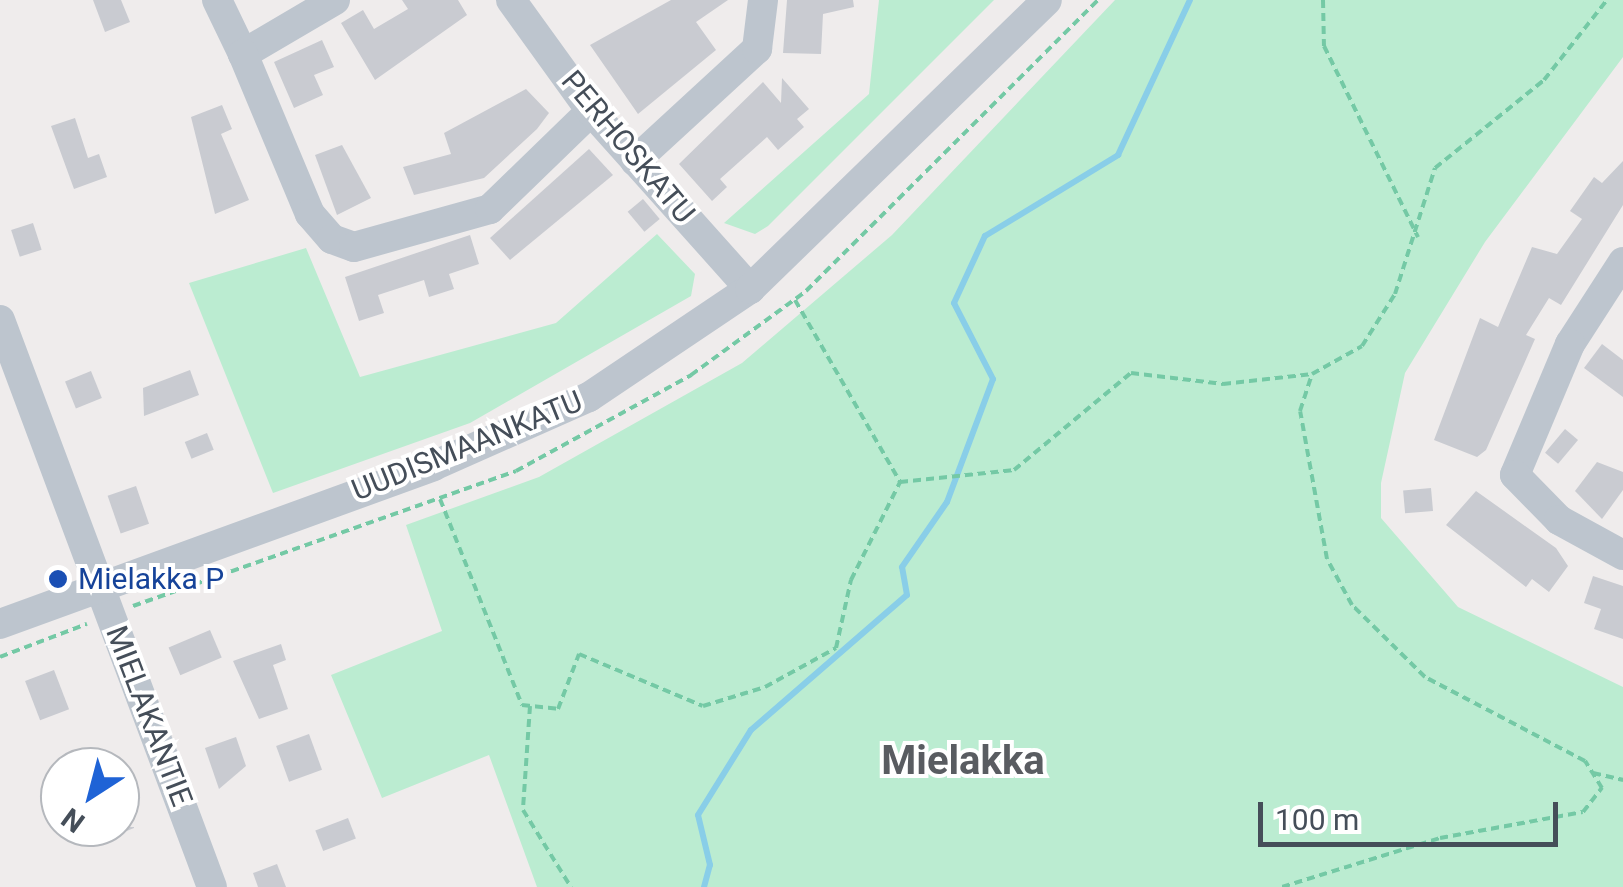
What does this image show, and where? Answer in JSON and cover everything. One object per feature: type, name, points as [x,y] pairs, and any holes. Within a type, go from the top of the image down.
[{"type":"street","points":[[217,0],[310,214],[354,247],[490,209],[592,112]]},
{"type":"street","points":[[243,54],[335,0]]},
{"type":"street","name":"PERHOSKATU","points":[[511,0],[592,112],[750,290]]},
{"type":"street","points":[[634,160],[757,50],[763,0]]},
{"type":"street","name":"UUDISMAANKATU","points":[[0,624],[99,584],[520,431],[589,398],[750,290],[1047,0]]},
{"type":"street","points":[[1623,262],[1570,344],[1515,476],[1559,520],[1623,555]]},
{"type":"street","name":"MIELAKANTIE","points":[[0,320],[212,887]]},
{"type":"path","points":[[1322,0],[1324,46],[1418,237]]},
{"type":"path","points":[[900,482],[1014,470],[1131,373],[1223,384],[1312,374],[1362,346],[1418,237],[1436,168],[1544,80],[1607,0]]},
{"type":"path","points":[[795,299],[900,482]]},
{"type":"path","points":[[1312,374],[1300,411],[1327,559],[1352,604],[1425,677],[1593,773],[1623,780]]},
{"type":"path","points":[[440,499],[522,705],[558,710],[580,654],[703,706],[836,648],[851,580],[900,482]]},
{"type":"path","points":[[0,657],[102,618]]},
{"type":"path","points":[[530,706],[524,810],[570,887]]},
{"type":"path","points":[[1282,887],[1440,838],[1583,812],[1602,788],[1593,773]]},
{"type":"green space","points":[[879,0],[994,0],[768,226],[755,234],[724,223],[869,94]]},
{"type":"green space","points":[[1115,0],[1623,0],[1623,57],[1485,242],[1405,373],[1381,483],[1381,518],[1458,607],[1623,687],[1623,887],[537,887],[489,755],[382,798],[331,675],[442,631],[406,525],[539,477],[742,363],[892,235]]},
{"type":"green space","points":[[657,234],[695,274],[691,296],[470,423],[273,493],[189,283],[306,248],[360,377],[556,323]]},
{"type":"building","points":[[93,0],[121,0],[130,22],[105,32]]},
{"type":"building","points":[[402,0],[458,0],[467,15],[375,80],[341,23],[363,10],[374,29],[408,9]]},
{"type":"building","points":[[671,0],[728,0],[696,22],[716,50],[638,114],[590,45]]},
{"type":"building","points":[[787,0],[853,0],[854,7],[823,14],[821,54],[783,53]]},
{"type":"building","points":[[322,40],[334,67],[314,75],[323,95],[294,108],[274,62]]},
{"type":"building","points":[[782,78],[809,109],[797,119],[804,127],[778,150],[767,137],[720,179],[727,187],[712,201],[679,164],[763,82],[781,103]]},
{"type":"building","points":[[526,89],[549,113],[537,129],[484,178],[414,195],[403,167],[451,154],[444,133]]},
{"type":"building","points":[[222,105],[232,129],[221,134],[249,200],[215,214],[191,117]]},
{"type":"building","points":[[75,118],[88,158],[99,154],[107,177],[74,189],[51,126]]},
{"type":"building","points":[[342,145],[371,198],[337,215],[315,155]]},
{"type":"building","points":[[589,149],[613,175],[510,260],[490,238]]},
{"type":"building","points":[[1623,161],[1623,205],[1561,305],[1549,298],[1526,335],[1535,339],[1486,450],[1477,457],[1434,440],[1480,318],[1498,327],[1532,247],[1557,254],[1582,219],[1570,211],[1594,177],[1602,183]]},
{"type":"building","points":[[643,199],[660,219],[644,232],[628,212]]},
{"type":"building","points":[[33,223],[42,250],[20,257],[11,230]]},
{"type":"building","points":[[470,235],[479,264],[449,274],[454,289],[429,297],[424,280],[378,295],[384,313],[359,321],[345,277]]},
{"type":"building","points":[[1602,344],[1623,360],[1623,397],[1584,368]]},
{"type":"building","points":[[190,370],[199,395],[144,416],[143,388]]},
{"type":"building","points":[[91,371],[102,398],[76,408],[65,381]]},
{"type":"building","points":[[1565,429],[1578,440],[1558,464],[1545,453]]},
{"type":"building","points":[[207,433],[214,450],[191,459],[185,442]]},
{"type":"building","points":[[1597,462],[1623,472],[1623,490],[1602,519],[1575,491]]},
{"type":"building","points":[[136,486],[149,524],[121,534],[108,496]]},
{"type":"building","points":[[1431,488],[1433,511],[1405,513],[1403,490]]},
{"type":"building","points":[[1476,491],[1556,548],[1568,566],[1549,592],[1532,579],[1526,587],[1446,525]]},
{"type":"building","points":[[1593,576],[1623,586],[1623,639],[1594,629],[1601,609],[1584,603]]},
{"type":"building","points":[[210,630],[222,658],[180,675],[169,648]]},
{"type":"building","points":[[281,644],[286,660],[273,665],[288,709],[259,719],[233,661]]},
{"type":"building","points":[[54,670],[69,709],[40,720],[25,681]]},
{"type":"building","points":[[309,734],[322,770],[289,782],[276,746]]},
{"type":"building","points":[[236,737],[246,766],[219,789],[205,748]]},
{"type":"building","points":[[348,818],[356,839],[323,851],[315,831]]},
{"type":"building","points":[[277,864],[286,887],[258,887],[253,873]]},
{"type":"waterway","points":[[704,887],[710,865],[698,815],[751,730],[907,595],[902,567],[947,502],[993,379],[954,303],[985,236],[1118,155],[1190,0]]},
{"type":"place","name":"Mielakka P","points":[[58,579]]},
{"type":"district","name":"Mielakka","points":[[963,761]]}]
